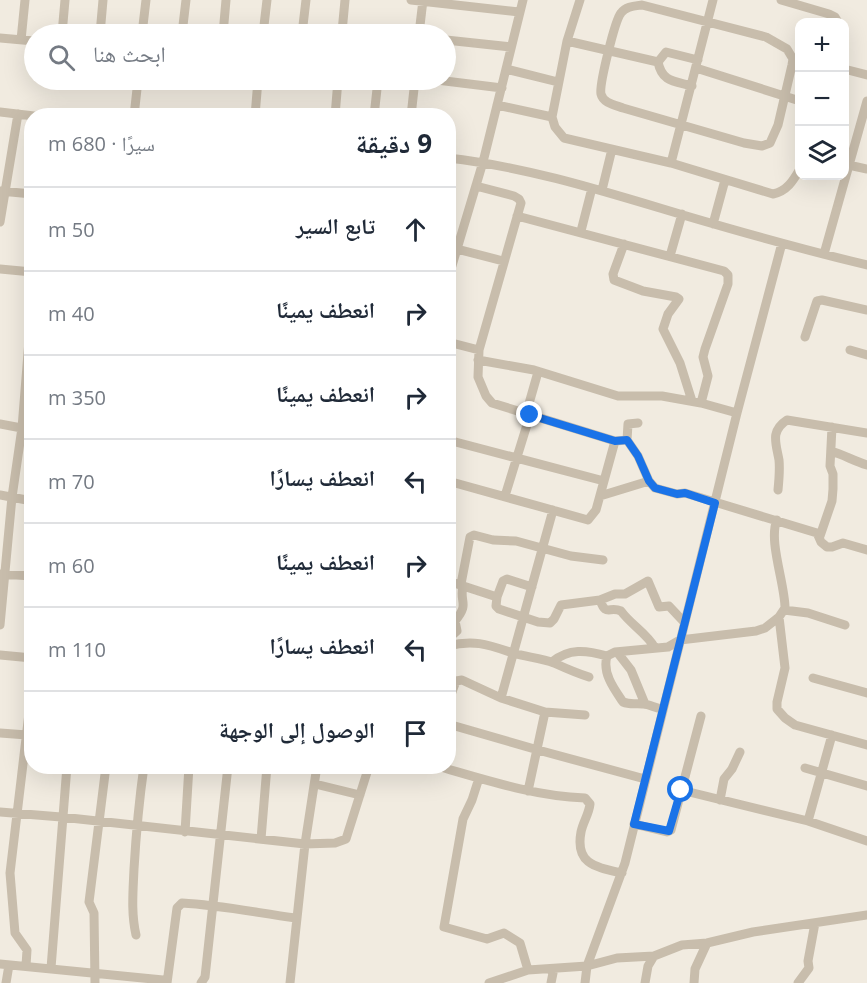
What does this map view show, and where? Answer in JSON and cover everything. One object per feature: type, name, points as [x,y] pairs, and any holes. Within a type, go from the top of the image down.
[{"type":"street","points":[[21,40],[25,0]]},
{"type":"street","points":[[63,24],[65,0]]},
{"type":"street","points":[[101,24],[104,0]]},
{"type":"street","points":[[143,24],[146,0]]},
{"type":"street","points":[[183,24],[186,0]]},
{"type":"street","points":[[224,24],[226,0]]},
{"type":"street","points":[[264,24],[267,0]]},
{"type":"street","points":[[303,24],[306,0]]},
{"type":"street","points":[[343,24],[345,0]]},
{"type":"street","points":[[411,0],[519,12]]},
{"type":"street","points":[[456,252],[483,162],[523,0]]},
{"type":"street","points":[[580,0],[567,41],[552,117],[555,127],[564,138],[671,163],[772,194],[781,192],[795,176]]},
{"type":"street","points":[[671,163],[713,0]]},
{"type":"street","points":[[782,0],[836,18]]},
{"type":"street","points":[[420,24],[423,1]]},
{"type":"street","points":[[642,5],[708,21],[766,37],[787,49],[793,59],[786,97],[774,139],[766,145],[744,143],[623,108],[604,100],[600,92],[608,49],[620,13],[633,6],[642,5]]},
{"type":"street","points":[[0,38],[24,40]]},
{"type":"street","points":[[456,41],[511,47]]},
{"type":"street","points":[[567,41],[658,62]]},
{"type":"street","points":[[692,86],[665,78],[660,72],[658,62],[666,52],[795,100]]},
{"type":"street","points":[[506,69],[558,82]]},
{"type":"street","points":[[849,70],[867,75]]},
{"type":"street","points":[[456,82],[502,88]]},
{"type":"street","points":[[135,108],[137,90]]},
{"type":"street","points":[[256,108],[257,90]]},
{"type":"street","points":[[336,108],[337,90]]},
{"type":"street","points":[[375,108],[377,90]]},
{"type":"street","points":[[412,108],[415,90]]},
{"type":"street","points":[[849,159],[867,101]]},
{"type":"street","points":[[497,105],[552,117]]},
{"type":"street","points":[[0,112],[24,115]]},
{"type":"street","points":[[0,222],[2,191],[18,114]]},
{"type":"street","points":[[580,231],[612,149]]},
{"type":"street","points":[[456,159],[483,162],[597,189],[713,224],[867,265]]},
{"type":"street","points":[[849,165],[867,169]]},
{"type":"street","points":[[713,224],[725,180]]},
{"type":"street","points":[[824,254],[843,180]]},
{"type":"street","points":[[476,186],[519,199],[520,203],[478,355],[478,376],[488,399],[492,403],[615,441],[627,440]]},
{"type":"street","points":[[2,191],[24,193]]},
{"type":"street","points":[[670,256],[682,214]]},
{"type":"street","points":[[517,216],[670,256],[720,270],[728,275],[728,284],[705,349],[704,357],[708,376],[697,402]]},
{"type":"street","points":[[585,983],[587,966],[622,873],[782,243]]},
{"type":"street","points":[[624,244],[614,280],[637,289],[679,299],[668,314],[663,329],[697,402]]},
{"type":"street","points":[[457,249],[503,261]]},
{"type":"street","points":[[0,269],[24,271]]},
{"type":"street","points":[[804,337],[817,302],[822,300],[867,310]]},
{"type":"street","points":[[456,345],[478,355],[618,396],[662,396],[697,402],[737,413]]},
{"type":"street","points":[[850,350],[867,355]]},
{"type":"street","points":[[505,496],[538,372]]},
{"type":"street","points":[[778,490],[779,460],[776,437],[779,426],[788,420],[867,433]]},
{"type":"street","points":[[638,423],[628,424],[627,440],[638,456],[649,481],[659,489],[677,494],[685,493],[817,533],[827,547],[843,543],[867,550]]},
{"type":"street","points":[[0,424],[24,428]]},
{"type":"street","points":[[820,536],[832,501],[833,474],[830,466],[832,428]]},
{"type":"street","points":[[456,483],[588,520],[597,510],[615,441]]},
{"type":"street","points":[[456,442],[604,481]]},
{"type":"street","points":[[0,625],[2,574],[12,497],[24,443]]},
{"type":"street","points":[[831,451],[867,465]]},
{"type":"street","points":[[600,496],[649,481]]},
{"type":"street","points":[[0,495],[24,499]]},
{"type":"street","points":[[501,698],[553,510]]},
{"type":"street","points":[[777,520],[774,527],[774,539],[785,600],[782,614],[785,669],[777,709],[784,718],[795,725],[867,745]]},
{"type":"street","points":[[456,620],[463,611],[465,602],[461,594],[462,585],[470,537],[474,535],[493,540],[516,541],[571,556],[603,560]]},
{"type":"street","points":[[2,574],[24,575]]},
{"type":"street","points":[[532,587],[507,579],[503,581],[496,606],[538,622],[550,623],[561,605],[625,594],[648,581],[659,607],[668,605],[684,622]]},
{"type":"street","points":[[456,583],[497,597]]},
{"type":"street","points":[[600,600],[607,611],[621,611],[655,648]]},
{"type":"street","points":[[552,662],[564,653],[572,651],[607,656],[617,652],[668,647],[680,640],[756,631],[765,628],[782,614],[808,613],[845,625]]},
{"type":"street","points":[[456,645],[483,643],[552,662],[564,669],[589,677]]},
{"type":"street","points":[[617,652],[631,670],[645,704]]},
{"type":"street","points":[[0,655],[24,657]]},
{"type":"street","points":[[607,656],[605,662],[608,677],[623,702],[635,705],[645,704],[663,709]]},
{"type":"street","points":[[813,678],[867,693]]},
{"type":"street","points":[[456,681],[462,680],[501,698],[545,712],[585,715]]},
{"type":"street","points":[[528,791],[545,712]]},
{"type":"street","points":[[634,824],[669,831],[701,716]]},
{"type":"street","points":[[456,726],[645,779]]},
{"type":"street","points":[[0,733],[24,735]]},
{"type":"street","points":[[808,820],[832,735]]},
{"type":"street","points":[[720,800],[724,779],[740,752]]},
{"type":"street","points":[[24,764],[10,873],[15,933],[27,950],[26,966]]},
{"type":"street","points":[[805,768],[867,786]]},
{"type":"street","points":[[456,771],[528,791],[589,800],[589,811],[579,848],[581,853],[584,858],[601,868],[622,873]]},
{"type":"street","points":[[51,968],[66,774]]},
{"type":"street","points":[[95,978],[94,913],[89,902],[105,774]]},
{"type":"street","points":[[136,935],[132,912],[136,826],[143,774]]},
{"type":"street","points":[[185,832],[189,774]]},
{"type":"street","points":[[201,983],[205,977],[227,774]]},
{"type":"street","points":[[261,839],[266,774]]},
{"type":"street","points":[[290,983],[305,844],[316,774]]},
{"type":"street","points":[[0,812],[305,844],[335,843],[346,839],[367,774]]},
{"type":"street","points":[[479,778],[461,828],[444,927],[487,939],[504,933],[520,943],[528,970]]},
{"type":"street","points":[[315,784],[360,795]]},
{"type":"street","points":[[681,790],[808,820],[867,841]]},
{"type":"street","points":[[6,983],[4,964],[51,968],[95,978],[163,980],[167,983],[177,908],[182,903],[213,904],[296,918]]},
{"type":"street","points":[[489,983],[510,980],[528,970],[587,966],[617,958],[654,956],[682,945],[707,943],[753,932],[867,915]]},
{"type":"street","points":[[798,983],[809,968],[808,961],[815,924]]},
{"type":"street","points":[[694,983],[694,969],[707,943]]},
{"type":"street","points":[[645,983],[648,966],[654,956]]},
{"type":"street","points":[[550,969],[554,973],[551,983]]},
{"type":"route","points":[[530,415],[613,438],[615,441],[627,440],[655,488],[677,494],[685,493],[715,503],[634,824],[667,832],[671,830],[681,790]]}]
